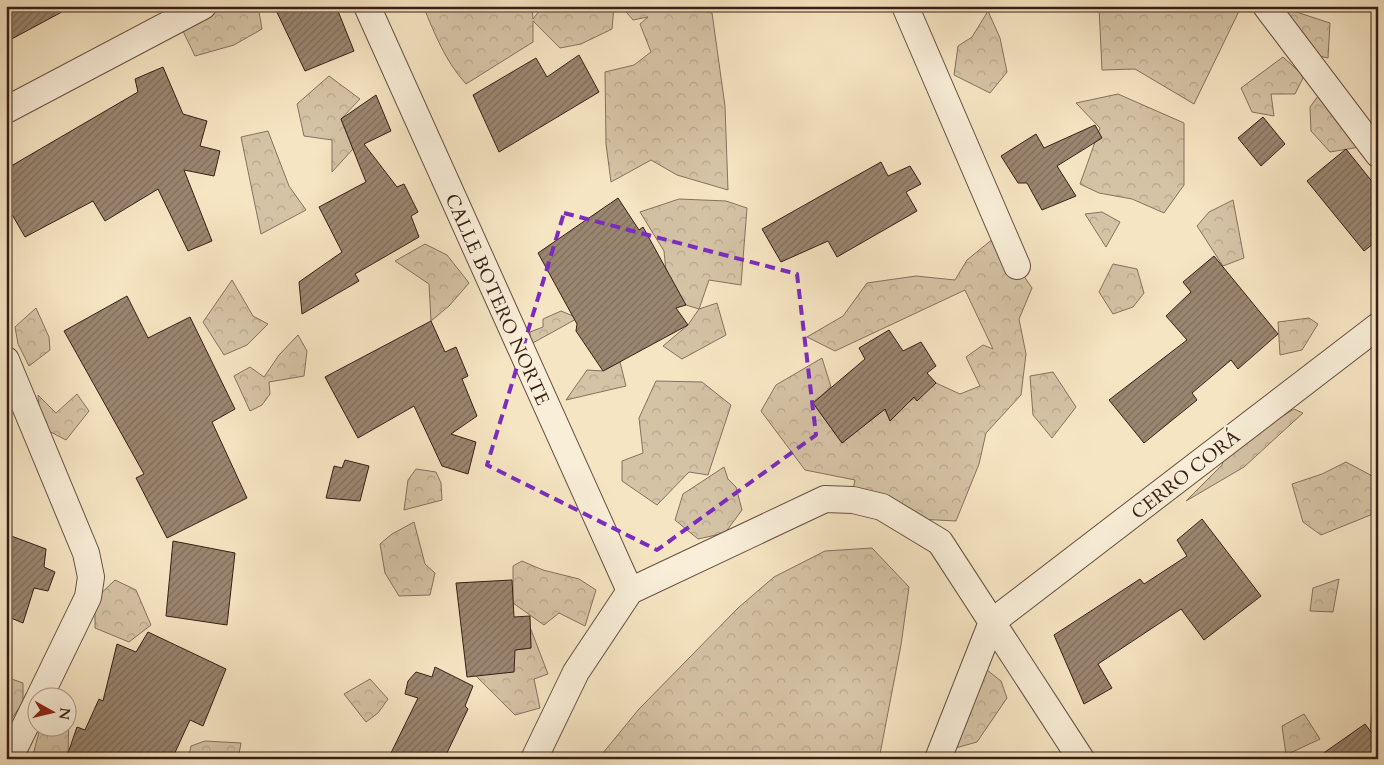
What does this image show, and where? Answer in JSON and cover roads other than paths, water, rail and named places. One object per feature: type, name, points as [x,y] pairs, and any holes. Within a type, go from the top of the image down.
[{"type":"street","points":[[6,110],[203,6]]},
{"type":"street","name":"CALLE BOTERO NORTE","points":[[367,6],[630,591]]},
{"type":"street","points":[[905,6],[1018,266]]},
{"type":"street","points":[[1266,6],[1378,154]]},
{"type":"street","name":"CERRO CORÁ","points":[[992,622],[1378,326]]},
{"type":"street","points":[[6,360],[86,553],[91,576],[88,597],[43,688]]},
{"type":"street","points":[[534,759],[576,672],[630,591],[825,499],[852,500],[882,507],[940,542],[1081,759]]},
{"type":"street","points":[[938,759],[992,622]]},
{"type":"street","points":[[9,759],[28,720]]}]
